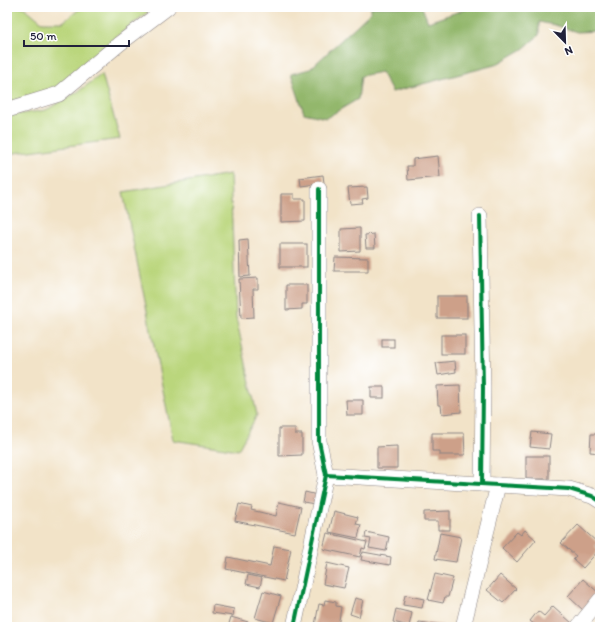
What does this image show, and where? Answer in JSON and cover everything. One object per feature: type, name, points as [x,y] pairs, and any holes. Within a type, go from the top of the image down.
[{"type":"street","points":[[7,110],[59,94],[119,44],[168,7]]},
{"type":"street","points":[[294,627],[326,475],[319,441],[320,189]]},
{"type":"street","points":[[480,216],[484,388],[482,484]]},
{"type":"street","points":[[326,475],[569,489],[592,496],[600,501]]},
{"type":"street","points":[[463,627],[498,485]]},
{"type":"street","points":[[578,627],[600,600]]},
{"type":"green space","points":[[7,7],[24,7],[42,22],[63,22],[82,7],[154,7],[104,47],[58,87],[44,93],[7,102]]},
{"type":"green space","points":[[279,7],[321,7],[280,12]]},
{"type":"green space","points":[[371,7],[422,7],[428,22],[472,7],[591,7],[600,9],[600,31],[577,32],[539,22],[539,35],[523,49],[495,65],[392,92],[381,72],[361,76],[358,99],[326,118],[304,113],[291,74],[310,69],[371,12]]},
{"type":"green space","points":[[102,74],[120,139],[7,154],[7,116],[46,110],[79,91]]},
{"type":"green space","points":[[230,174],[236,317],[257,415],[238,450],[173,440],[123,192]]},
{"type":"building","points":[[438,156],[440,177],[408,180],[407,166],[413,166],[413,159]]},
{"type":"building","points":[[323,175],[324,183],[301,186],[300,178]]},
{"type":"building","points":[[367,187],[368,198],[362,199],[363,203],[350,204],[348,188]]},
{"type":"building","points":[[281,194],[294,194],[294,199],[305,199],[305,221],[281,222]]},
{"type":"building","points":[[360,228],[360,251],[341,252],[341,229]]},
{"type":"building","points":[[374,234],[375,248],[366,248],[365,235]]},
{"type":"building","points":[[248,239],[250,276],[240,277],[239,240]]},
{"type":"building","points":[[280,244],[307,244],[307,267],[280,267]]},
{"type":"building","points":[[335,257],[368,258],[368,271],[334,271]]},
{"type":"building","points":[[258,278],[258,289],[253,289],[254,317],[241,318],[239,279]]},
{"type":"building","points":[[286,285],[307,285],[307,304],[302,304],[302,309],[286,310]]},
{"type":"building","points":[[437,296],[467,296],[467,318],[437,318]]},
{"type":"building","points":[[441,335],[465,335],[465,354],[441,354]]},
{"type":"building","points":[[382,339],[394,339],[394,347],[382,347]]},
{"type":"building","points":[[455,361],[456,372],[438,375],[436,363]]},
{"type":"building","points":[[460,385],[461,412],[442,414],[441,405],[438,405],[437,386]]},
{"type":"building","points":[[371,387],[384,387],[384,398],[371,398]]},
{"type":"building","points":[[346,400],[363,400],[363,415],[347,415]]},
{"type":"building","points":[[279,428],[295,428],[295,434],[302,434],[302,455],[279,456]]},
{"type":"building","points":[[532,432],[551,434],[549,449],[530,447]]},
{"type":"building","points":[[432,433],[464,433],[465,455],[440,455],[440,451],[432,451]]},
{"type":"building","points":[[591,434],[600,434],[600,453],[590,452]]},
{"type":"building","points":[[397,446],[397,468],[377,468],[377,447]]},
{"type":"building","points":[[526,456],[549,456],[549,479],[526,479]]},
{"type":"building","points":[[305,492],[317,495],[315,504],[303,502]]},
{"type":"building","points":[[279,502],[301,507],[295,533],[235,521],[239,504],[252,507],[251,510],[276,516]]},
{"type":"building","points":[[334,511],[358,517],[356,524],[361,525],[358,538],[329,532]]},
{"type":"building","points":[[450,511],[450,530],[438,530],[438,521],[424,521],[424,512]]},
{"type":"building","points":[[578,525],[598,543],[595,546],[599,550],[583,568],[573,559],[576,556],[561,543]]},
{"type":"building","points":[[525,530],[536,540],[517,562],[502,548],[517,532],[521,535]]},
{"type":"building","points":[[366,532],[389,537],[386,551],[369,548],[371,539],[365,538]]},
{"type":"building","points":[[327,533],[367,542],[365,549],[362,548],[360,557],[323,549]]},
{"type":"building","points":[[440,533],[461,537],[456,562],[435,559]]},
{"type":"building","points":[[274,546],[291,549],[284,581],[226,569],[228,557],[270,566]]},
{"type":"building","points":[[363,552],[391,557],[390,565],[361,560]]},
{"type":"building","points":[[327,563],[349,568],[344,588],[323,584]]},
{"type":"building","points":[[435,574],[453,578],[448,597],[445,597],[443,603],[428,600]]},
{"type":"building","points":[[248,575],[262,578],[260,587],[246,584]]},
{"type":"building","points":[[500,575],[516,589],[503,603],[487,590]]},
{"type":"building","points":[[583,579],[600,594],[585,612],[568,596]]},
{"type":"building","points":[[263,591],[281,596],[273,623],[255,618]]},
{"type":"building","points":[[405,595],[424,599],[422,608],[403,605]]},
{"type":"building","points":[[355,598],[363,600],[359,617],[350,614]]},
{"type":"building","points":[[325,600],[336,602],[336,606],[341,607],[338,627],[324,627],[315,625],[319,604],[324,605]]},
{"type":"building","points":[[213,605],[234,609],[233,616],[212,613]]},
{"type":"building","points":[[553,606],[573,624],[570,627],[538,627],[530,621],[538,611],[544,616]]},
{"type":"building","points":[[396,609],[412,613],[409,626],[393,622]]},
{"type":"building","points":[[231,617],[248,622],[247,627],[228,627]]},
{"type":"building","points":[[419,622],[443,625],[443,627],[418,627]]},
{"type":"cycle path","points":[[294,627],[326,475],[319,441],[319,189]]},
{"type":"cycle path","points":[[480,216],[483,388],[482,484]]},
{"type":"cycle path","points":[[326,475],[569,489],[592,496],[600,501]]}]
